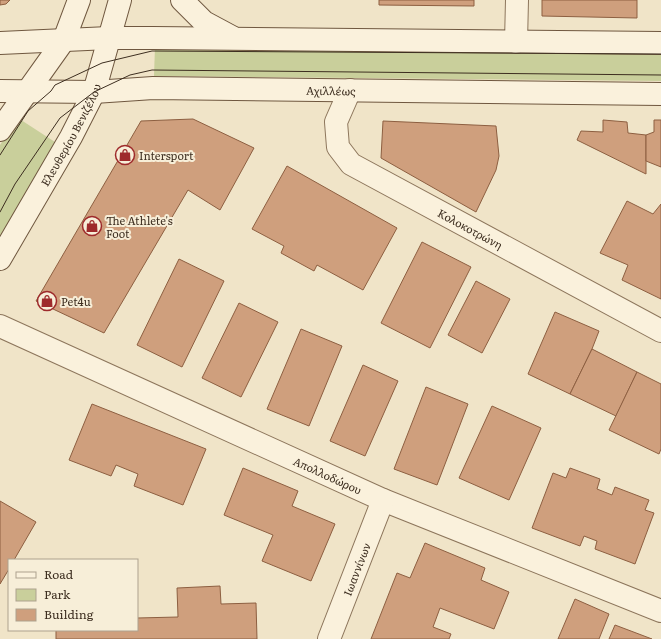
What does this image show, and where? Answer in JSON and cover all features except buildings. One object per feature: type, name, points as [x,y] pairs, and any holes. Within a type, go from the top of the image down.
[{"type":"street","points":[[0,130],[64,40],[79,0]]},
{"type":"street","name":"Ελευθερίου Βενιζέλου","points":[[0,259],[71,137],[94,92],[120,0]]},
{"type":"street","points":[[182,0],[204,22],[234,38]]},
{"type":"street","points":[[516,42],[517,0]]},
{"type":"street","points":[[0,43],[109,38],[661,43]]},
{"type":"street","name":"Αχιλλέως","points":[[0,91],[94,92],[153,88],[661,94]]},
{"type":"street","name":"Κολοκοτρώνη","points":[[350,90],[336,122],[338,147],[351,164],[661,331]]},
{"type":"street","name":"Απολλοδώρου","points":[[0,326],[383,500],[661,611]]},
{"type":"street","name":"Ιωαννίνων","points":[[329,639],[383,500]]},
{"type":"green space","points":[[155,46],[661,50],[661,81],[154,76]]},
{"type":"green space","points":[[18,118],[58,144],[0,241],[0,145]]},
{"type":"tram line","points":[[0,155],[28,111],[51,91],[55,85],[102,63],[152,51],[661,54]]},
{"type":"tram line","points":[[0,212],[15,184],[60,118],[94,92],[130,75],[152,70],[661,75]]},
{"type":"place","name":"Intersport","points":[[125,155]]},
{"type":"place","name":"The Athlete's Foot","points":[[92,226]]},
{"type":"place","name":"Pet4u","points":[[47,301]]}]
